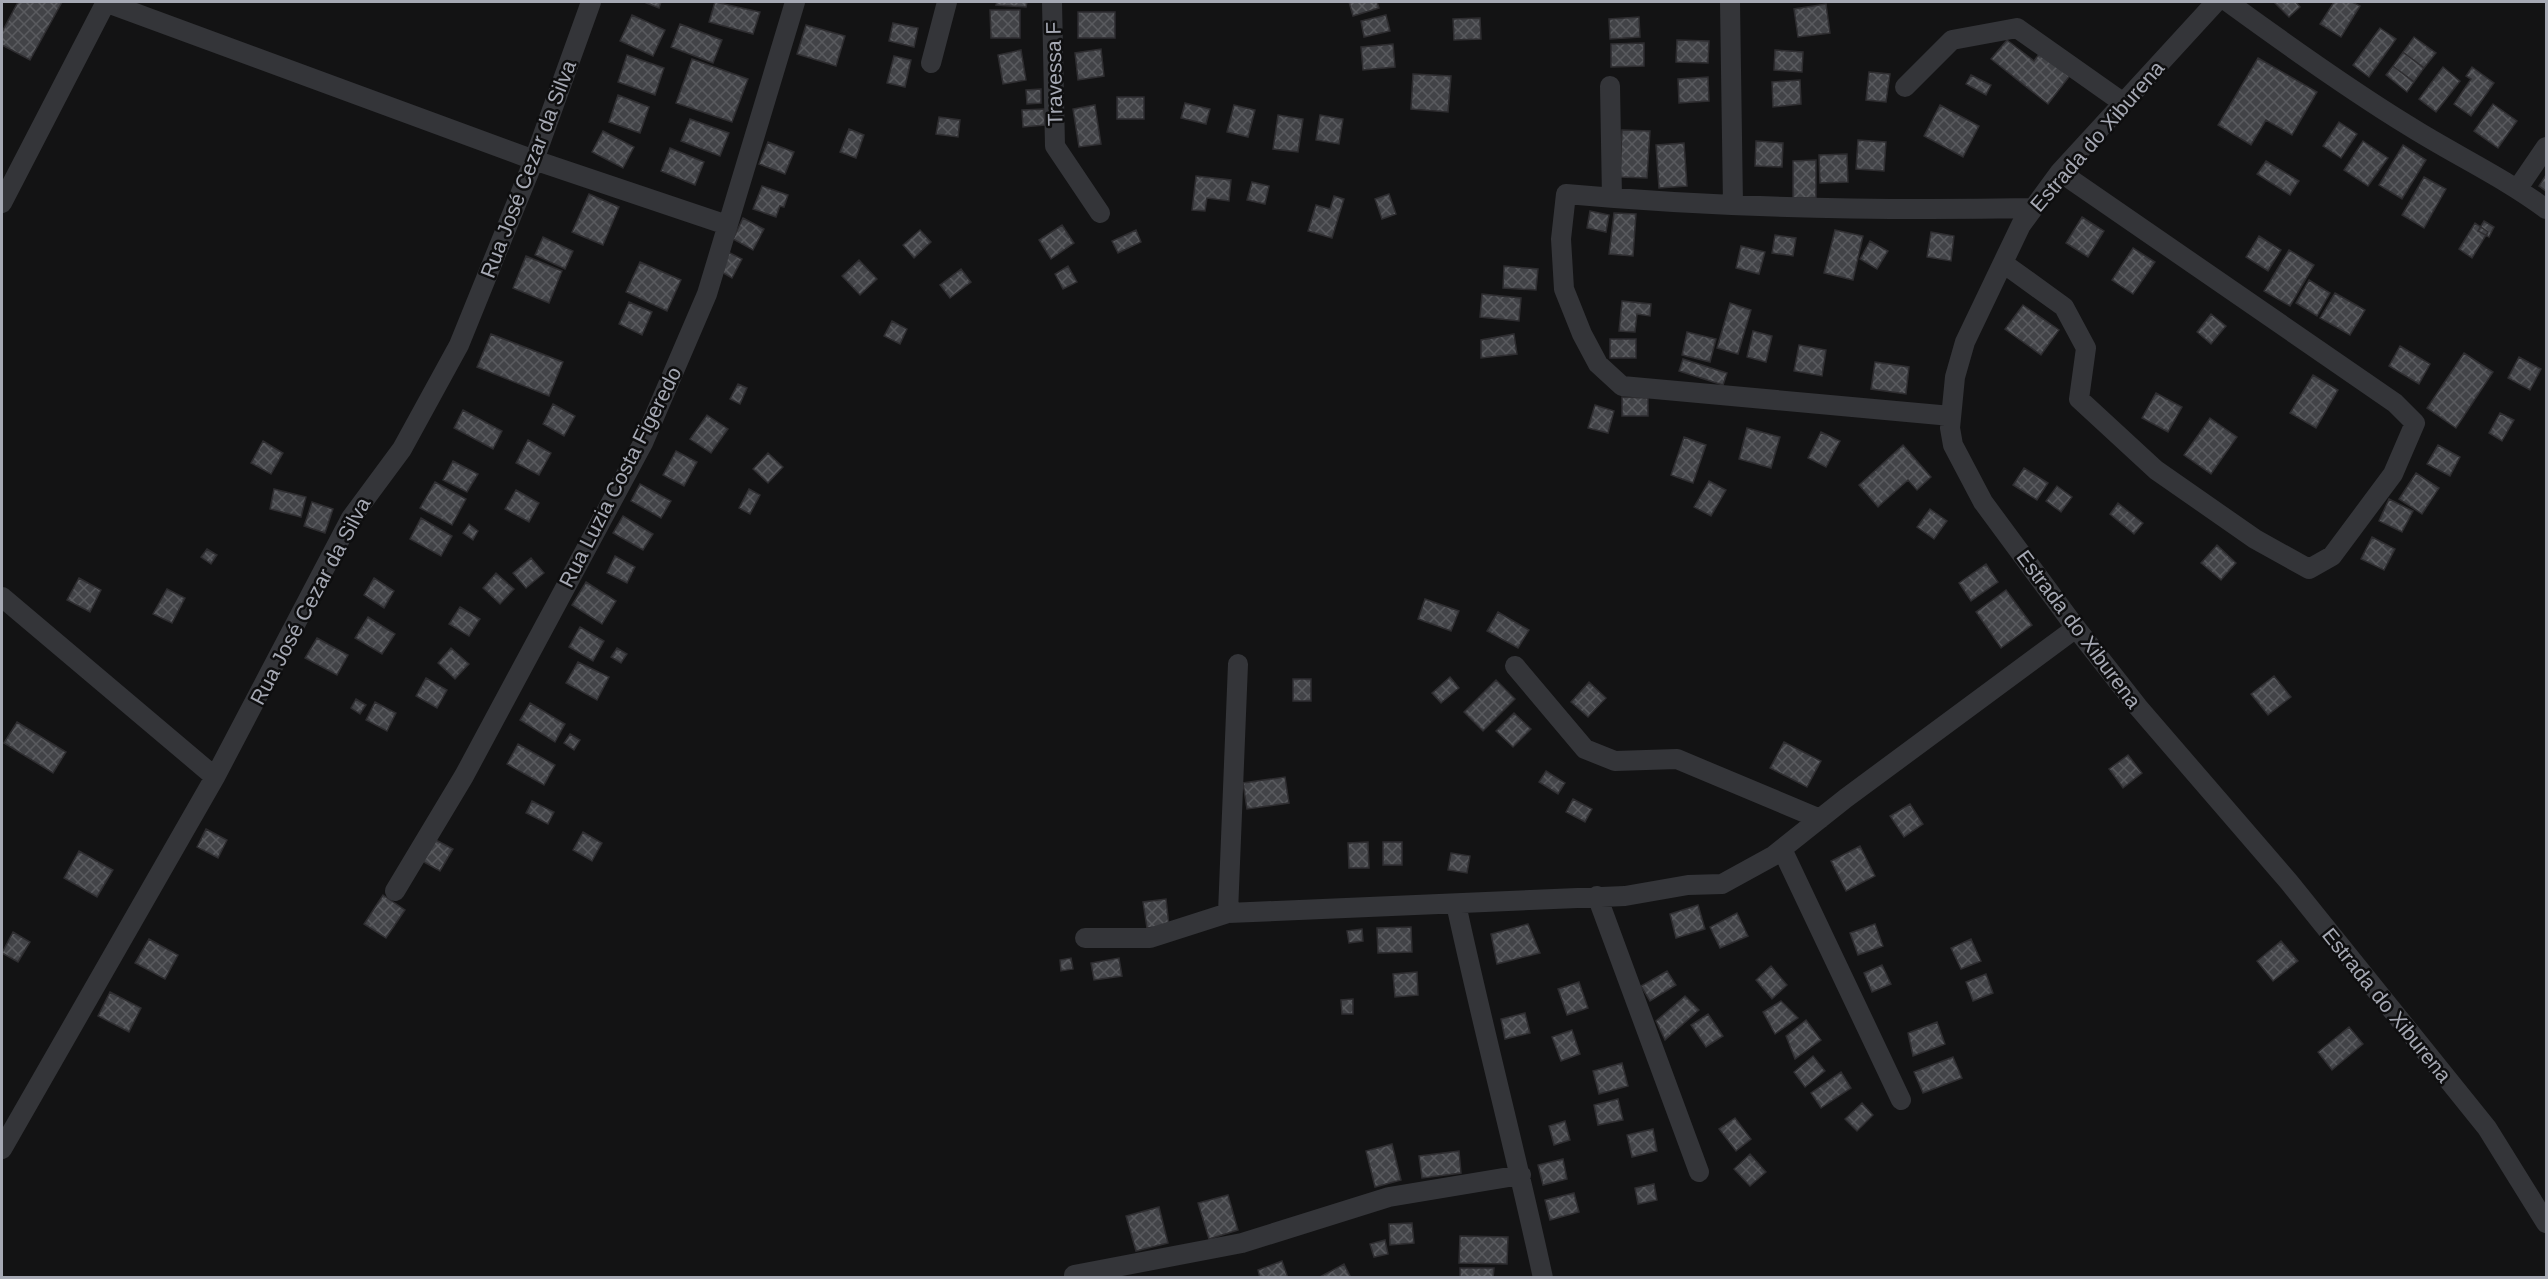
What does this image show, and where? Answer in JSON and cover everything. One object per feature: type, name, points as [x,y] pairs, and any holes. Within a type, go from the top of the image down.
[{"type":"street","points":[[2,203],[106,2],[534,160],[727,225]]},
{"type":"street","name":"Rua José Cezar da Silva","points":[[2,1149],[215,777],[351,518],[402,449],[459,345],[534,160],[591,2]]},
{"type":"street","name":"Rua Luzia Costa Figeredo","points":[[395,891],[464,776],[643,443],[707,294],[795,2]]},
{"type":"street","points":[[932,63],[947,2]]},
{"type":"street","name":"Travessa F","points":[[1052,2],[1055,146],[1100,213]]},
{"type":"street","points":[[1730,2],[1733,205]]},
{"type":"street","name":"Estrada do Xiburena","points":[[2216,2],[2060,172],[2021,225],[1965,342],[1955,377],[1950,428],[1953,445],[1983,502],[2076,628],[2138,707],[2289,882],[2487,1128],[2547,1222]]},
{"type":"street","points":[[2228,2],[2306,58],[2410,127],[2518,188],[2547,209]]},
{"type":"street","points":[[1905,87],[1952,40],[2018,28],[2122,102]]},
{"type":"street","points":[[1610,86],[1612,198]]},
{"type":"street","points":[[2518,188],[2547,147]]},
{"type":"street","points":[[2003,263],[2064,307],[2086,348],[2079,399],[2156,470],[2255,539],[2309,569],[2332,556],[2392,474],[2415,423],[2395,403],[2060,172]]},
{"type":"street","points":[[1951,416],[1622,386],[1598,364],[1582,334],[1564,289],[1561,239],[1566,194],[1733,205],[1925,210],[2033,208]]},
{"type":"street","points":[[2,597],[215,777]]},
{"type":"street","points":[[1085,938],[1150,938],[1228,913],[1625,896],[1688,885],[1722,884],[1782,849],[2076,628]]},
{"type":"street","points":[[1228,913],[1238,664]]},
{"type":"street","points":[[1515,666],[1585,749],[1615,761],[1677,759],[1820,819]]},
{"type":"street","points":[[1782,849],[1901,1100]]},
{"type":"street","points":[[1597,896],[1699,1172]]},
{"type":"street","points":[[1456,904],[1484,1035],[1521,1175],[1543,1278]]},
{"type":"street","points":[[1074,1275],[1242,1243],[1389,1197],[1521,1175]]},
{"type":"building","points":[[18,2],[62,2],[30,60],[2,45],[2,32]]},
{"type":"building","points":[[644,2],[661,2],[659,8]]},
{"type":"building","points":[[715,2],[760,12],[753,34],[709,22]]},
{"type":"building","points":[[997,2],[1027,2],[1026,7],[996,5]]},
{"type":"building","points":[[1349,2],[1377,2],[1379,8],[1353,16]]},
{"type":"building","points":[[2274,2],[2296,2],[2300,7],[2289,17]]},
{"type":"building","points":[[2334,2],[2352,2],[2360,6],[2341,37],[2320,24]]},
{"type":"building","points":[[1826,4],[1830,33],[1798,37],[1794,9]]},
{"type":"building","points":[[990,10],[1020,10],[1020,38],[991,38]]},
{"type":"building","points":[[1078,12],[1115,12],[1115,38],[1078,38]]},
{"type":"building","points":[[632,15],[665,30],[653,56],[620,41]]},
{"type":"building","points":[[1386,15],[1390,31],[1364,37],[1361,21]]},
{"type":"building","points":[[1639,17],[1640,37],[1610,39],[1609,19]]},
{"type":"building","points":[[1480,18],[1481,39],[1454,40],[1453,19]]},
{"type":"building","points":[[893,23],[918,28],[914,47],[889,41]]},
{"type":"building","points":[[680,24],[722,40],[713,63],[671,47]]},
{"type":"building","points":[[806,25],[845,36],[836,66],[797,54]]},
{"type":"building","points":[[2380,28],[2396,39],[2369,77],[2353,65]]},
{"type":"building","points":[[2414,37],[2436,53],[2424,68],[2403,52]]},
{"type":"building","points":[[1677,40],[1709,41],[1708,63],[1676,62]]},
{"type":"building","points":[[2007,40],[2034,61],[2042,50],[2072,73],[2048,104],[1991,59]]},
{"type":"building","points":[[1644,43],[1644,66],[1611,67],[1611,44]]},
{"type":"building","points":[[1393,44],[1395,67],[1363,70],[1361,47]]},
{"type":"building","points":[[1101,49],[1104,76],[1078,80],[1075,53]]},
{"type":"building","points":[[1021,50],[1026,80],[1003,84],[998,55]]},
{"type":"building","points":[[1775,50],[1803,52],[1802,72],[1774,70]]},
{"type":"building","points":[[2403,52],[2424,68],[2414,82],[2393,66]]},
{"type":"building","points":[[627,55],[664,68],[655,95],[618,82]]},
{"type":"building","points":[[894,56],[911,60],[905,87],[887,83]]},
{"type":"building","points":[[2258,58],[2317,92],[2292,135],[2266,120],[2251,145],[2218,125]]},
{"type":"building","points":[[692,59],[748,79],[732,122],[676,103]]},
{"type":"building","points":[[2393,66],[2414,82],[2407,92],[2386,75]]},
{"type":"building","points":[[2443,67],[2460,81],[2436,112],[2419,99]]},
{"type":"building","points":[[2472,67],[2494,83],[2471,116],[2454,104],[2471,79],[2466,76]]},
{"type":"building","points":[[1869,72],[1890,74],[1886,102],[1866,100]]},
{"type":"building","points":[[1413,74],[1451,76],[1448,112],[1411,109]]},
{"type":"building","points":[[1971,75],[1991,85],[1986,95],[1966,84]]},
{"type":"building","points":[[1708,77],[1709,101],[1679,103],[1678,79]]},
{"type":"building","points":[[1800,80],[1801,104],[1773,107],[1772,82]]},
{"type":"building","points":[[1041,89],[1041,103],[1027,104],[1026,90]]},
{"type":"building","points":[[618,95],[649,107],[640,133],[609,122]]},
{"type":"building","points":[[1117,97],[1144,97],[1144,119],[1117,119]]},
{"type":"building","points":[[1185,103],[1210,109],[1206,124],[1181,118]]},
{"type":"building","points":[[2493,104],[2517,121],[2498,148],[2474,131]]},
{"type":"building","points":[[1095,105],[1101,144],[1079,147],[1073,109]]},
{"type":"building","points":[[1234,105],[1255,110],[1248,137],[1227,132]]},
{"type":"building","points":[[1940,105],[1979,126],[1963,157],[1924,136]]},
{"type":"building","points":[[1044,109],[1045,125],[1023,127],[1022,110]]},
{"type":"building","points":[[1278,115],[1303,119],[1298,152],[1273,149]]},
{"type":"building","points":[[1320,115],[1343,119],[1339,144],[1316,140]]},
{"type":"building","points":[[939,117],[960,120],[958,137],[936,134]]},
{"type":"building","points":[[690,119],[729,133],[720,156],[681,141]]},
{"type":"building","points":[[2339,122],[2357,134],[2341,158],[2323,146]]},
{"type":"building","points":[[849,129],[864,135],[856,158],[840,152]]},
{"type":"building","points":[[1622,130],[1650,131],[1647,178],[1620,177]]},
{"type":"building","points":[[603,131],[634,147],[623,168],[592,152]]},
{"type":"building","points":[[1858,140],[1886,142],[1884,171],[1856,169]]},
{"type":"building","points":[[1756,141],[1783,143],[1782,167],[1755,166]]},
{"type":"building","points":[[2363,141],[2388,158],[2368,186],[2344,170]]},
{"type":"building","points":[[768,142],[794,152],[785,174],[759,164]]},
{"type":"building","points":[[1684,143],[1687,186],[1659,188],[1656,145]]},
{"type":"building","points":[[2403,145],[2426,160],[2402,199],[2379,185]]},
{"type":"building","points":[[670,148],[704,162],[695,185],[661,171]]},
{"type":"building","points":[[1847,154],[1848,182],[1820,183],[1819,155]]},
{"type":"building","points":[[1816,160],[1816,198],[1793,198],[1793,161]]},
{"type":"building","points":[[2266,161],[2299,181],[2290,195],[2257,174]]},
{"type":"building","points":[[2546,175],[2546,191],[2539,186]]},
{"type":"building","points":[[1196,176],[1231,180],[1229,201],[1207,198],[1205,211],[1192,210]]},
{"type":"building","points":[[2424,177],[2446,189],[2424,228],[2402,215]]},
{"type":"building","points":[[1252,182],[1269,186],[1265,204],[1247,200]]},
{"type":"building","points":[[762,186],[788,195],[784,207],[780,206],[776,217],[753,209]]},
{"type":"building","points":[[589,194],[619,207],[603,245],[572,232]]},
{"type":"building","points":[[1389,194],[1396,214],[1382,219],[1375,199]]},
{"type":"building","points":[[1334,196],[1344,199],[1332,238],[1308,231],[1316,205],[1330,209]]},
{"type":"building","points":[[1590,211],[1609,215],[1606,232],[1587,228]]},
{"type":"building","points":[[1614,213],[1636,214],[1633,256],[1609,254]]},
{"type":"building","points":[[2082,217],[2104,231],[2088,257],[2066,243]]},
{"type":"building","points":[[743,218],[764,229],[753,250],[733,239]]},
{"type":"building","points":[[2484,221],[2494,227],[2489,237],[2478,231]]},
{"type":"building","points":[[2475,223],[2488,232],[2472,258],[2459,249]]},
{"type":"building","points":[[1062,225],[1074,243],[1051,259],[1039,240]]},
{"type":"building","points":[[920,230],[931,242],[914,258],[903,245]]},
{"type":"building","points":[[1136,230],[1141,242],[1118,253],[1112,241]]},
{"type":"building","points":[[1835,230],[1863,236],[1853,280],[1824,273]]},
{"type":"building","points":[[1931,232],[1954,236],[1951,261],[1927,257]]},
{"type":"building","points":[[1775,235],[1796,238],[1793,256],[1772,253]]},
{"type":"building","points":[[2259,236],[2281,250],[2268,271],[2246,257]]},
{"type":"building","points":[[543,237],[573,251],[565,269],[535,255]]},
{"type":"building","points":[[1870,241],[1888,251],[1877,269],[1860,259]]},
{"type":"building","points":[[1741,246],[1765,252],[1759,274],[1736,268]]},
{"type":"building","points":[[2133,248],[2155,262],[2133,294],[2112,280]]},
{"type":"building","points":[[2289,250],[2314,265],[2290,306],[2264,291]]},
{"type":"building","points":[[728,252],[742,259],[732,278],[718,270]]},
{"type":"building","points":[[526,256],[562,271],[549,303],[513,288]]},
{"type":"building","points":[[859,260],[877,279],[860,295],[842,276]]},
{"type":"building","points":[[640,262],[681,280],[667,311],[626,292]]},
{"type":"building","points":[[1068,266],[1077,282],[1063,289],[1055,274]]},
{"type":"building","points":[[1504,266],[1538,269],[1536,290],[1503,288]]},
{"type":"building","points":[[961,269],[971,282],[950,298],[940,285]]},
{"type":"building","points":[[2309,280],[2330,293],[2317,316],[2296,303]]},
{"type":"building","points":[[2335,293],[2365,310],[2350,335],[2320,318]]},
{"type":"building","points":[[1482,294],[1521,298],[1519,321],[1480,317]]},
{"type":"building","points":[[1622,301],[1651,304],[1650,316],[1637,314],[1635,332],[1619,331]]},
{"type":"building","points":[[629,302],[652,312],[642,335],[619,324]]},
{"type":"building","points":[[1730,303],[1751,310],[1738,354],[1717,348]]},
{"type":"building","points":[[2023,305],[2059,330],[2041,355],[2005,329]]},
{"type":"building","points":[[2211,314],[2226,326],[2211,344],[2197,332]]},
{"type":"building","points":[[892,321],[907,329],[900,344],[884,336]]},
{"type":"building","points":[[1753,331],[1772,336],[1766,362],[1747,357]]},
{"type":"building","points":[[1687,332],[1716,339],[1710,362],[1682,355]]},
{"type":"building","points":[[491,334],[563,362],[549,396],[477,367]]},
{"type":"building","points":[[1514,334],[1517,354],[1481,358],[1481,340]]},
{"type":"building","points":[[1610,339],[1636,339],[1636,358],[1610,358]]},
{"type":"building","points":[[1799,345],[1826,350],[1822,376],[1794,371]]},
{"type":"building","points":[[2400,346],[2430,364],[2419,384],[2389,366]]},
{"type":"building","points":[[2464,353],[2493,372],[2456,428],[2427,408]]},
{"type":"building","points":[[2519,357],[2541,369],[2530,390],[2508,378]]},
{"type":"building","points":[[1683,359],[1727,373],[1723,385],[1679,371]]},
{"type":"building","points":[[1875,362],[1909,367],[1906,394],[1871,389]]},
{"type":"building","points":[[2313,375],[2338,390],[2316,428],[2290,413]]},
{"type":"building","points":[[738,384],[747,388],[740,404],[730,399]]},
{"type":"building","points":[[2156,393],[2182,407],[2168,432],[2142,418]]},
{"type":"building","points":[[1622,397],[1648,398],[1648,416],[1622,416]]},
{"type":"building","points":[[553,404],[575,416],[564,436],[543,424]]},
{"type":"building","points":[[1595,405],[1614,411],[1608,433],[1588,428]]},
{"type":"building","points":[[463,410],[502,431],[493,449],[454,428]]},
{"type":"building","points":[[2500,413],[2514,420],[2502,441],[2489,433]]},
{"type":"building","points":[[707,415],[728,429],[711,453],[690,439]]},
{"type":"building","points":[[2210,418],[2237,437],[2211,474],[2184,455]]},
{"type":"building","points":[[1747,428],[1780,437],[1771,468],[1739,459]]},
{"type":"building","points":[[1821,432],[1840,441],[1826,467],[1808,458]]},
{"type":"building","points":[[1684,437],[1706,445],[1693,483],[1671,475]]},
{"type":"building","points":[[528,440],[551,453],[539,475],[516,463]]},
{"type":"building","points":[[263,441],[283,453],[271,474],[251,463]]},
{"type":"building","points":[[1903,445],[1931,477],[1917,490],[1908,480],[1878,507],[1859,485]]},
{"type":"building","points":[[2438,445],[2460,457],[2450,476],[2427,464]]},
{"type":"building","points":[[676,451],[697,462],[684,486],[663,475]]},
{"type":"building","points":[[768,453],[783,467],[768,483],[753,469]]},
{"type":"building","points":[[453,461],[478,474],[467,492],[443,480]]},
{"type":"building","points":[[2024,468],[2048,483],[2037,500],[2013,485]]},
{"type":"building","points":[[2416,473],[2439,488],[2422,514],[2399,499]]},
{"type":"building","points":[[1709,481],[1726,490],[1711,516],[1694,507]]},
{"type":"building","points":[[435,482],[466,499],[452,525],[420,508]]},
{"type":"building","points":[[640,484],[671,501],[661,518],[631,501]]},
{"type":"building","points":[[2057,486],[2072,497],[2061,512],[2046,501]]},
{"type":"building","points":[[274,489],[306,497],[301,517],[270,509]]},
{"type":"building","points":[[749,489],[760,495],[750,514],[739,508]]},
{"type":"building","points":[[516,490],[539,503],[529,522],[505,509]]},
{"type":"building","points":[[2389,499],[2413,511],[2402,532],[2379,521]]},
{"type":"building","points":[[312,502],[333,509],[325,533],[304,526]]},
{"type":"building","points":[[2118,503],[2143,523],[2134,534],[2110,514]]},
{"type":"building","points":[[1930,509],[1947,521],[1934,539],[1917,527]]},
{"type":"building","points":[[623,516],[653,534],[643,550],[613,533]]},
{"type":"building","points":[[421,518],[452,536],[441,556],[410,539]]},
{"type":"building","points":[[469,524],[478,531],[473,540],[463,533]]},
{"type":"building","points":[[2372,537],[2395,549],[2384,570],[2361,559]]},
{"type":"building","points":[[2217,545],[2236,563],[2221,580],[2201,563]]},
{"type":"building","points":[[207,549],[217,555],[211,564],[201,557]]},
{"type":"building","points":[[615,556],[635,567],[627,583],[607,573]]},
{"type":"building","points":[[531,558],[544,573],[526,588],[513,573]]},
{"type":"building","points":[[1986,564],[1998,582],[1971,601],[1959,583]]},
{"type":"building","points":[[496,573],[514,589],[500,604],[483,588]]},
{"type":"building","points":[[79,578],[101,590],[90,612],[67,600]]},
{"type":"building","points":[[374,578],[394,591],[384,608],[364,595]]},
{"type":"building","points":[[586,582],[616,601],[602,624],[572,605]]},
{"type":"building","points":[[167,589],[185,598],[172,623],[153,614]]},
{"type":"building","points":[[2006,590],[2032,625],[2001,648],[1976,612]]},
{"type":"building","points":[[1425,599],[1459,611],[1451,631],[1418,619]]},
{"type":"building","points":[[460,607],[480,619],[469,636],[449,624]]},
{"type":"building","points":[[1498,612],[1529,630],[1518,648],[1487,631]]},
{"type":"building","points":[[368,617],[395,634],[382,654],[355,638]]},
{"type":"building","points":[[580,627],[604,641],[593,661],[569,647]]},
{"type":"building","points":[[317,638],[348,655],[337,675],[305,658]]},
{"type":"building","points":[[451,648],[469,664],[455,679],[438,663]]},
{"type":"building","points":[[617,648],[627,654],[621,663],[611,657]]},
{"type":"building","points":[[578,662],[609,677],[597,700],[566,683]]},
{"type":"building","points":[[2274,676],[2291,697],[2268,715],[2251,694]]},
{"type":"building","points":[[1450,677],[1459,688],[1441,703],[1432,693]]},
{"type":"building","points":[[426,678],[447,690],[437,708],[416,696]]},
{"type":"building","points":[[1293,679],[1311,679],[1311,701],[1293,701]]},
{"type":"building","points":[[1496,680],[1515,699],[1483,731],[1464,712]]},
{"type":"building","points":[[1589,682],[1606,698],[1588,717],[1571,702]]},
{"type":"building","points":[[356,699],[366,705],[360,714],[351,708]]},
{"type":"building","points":[[375,702],[396,713],[387,731],[366,720]]},
{"type":"building","points":[[530,703],[565,724],[555,742],[520,720]]},
{"type":"building","points":[[1514,713],[1531,729],[1513,747],[1496,731]]},
{"type":"building","points":[[17,722],[66,752],[53,773],[4,743]]},
{"type":"building","points":[[570,734],[580,740],[574,750],[564,743]]},
{"type":"building","points":[[1784,742],[1821,761],[1807,787],[1770,768]]},
{"type":"building","points":[[518,744],[555,765],[544,785],[507,764]]},
{"type":"building","points":[[2128,755],[2142,773],[2123,788],[2109,769]]},
{"type":"building","points":[[1546,771],[1565,783],[1558,794],[1539,782]]},
{"type":"building","points":[[1285,777],[1289,803],[1247,809],[1243,783]]},
{"type":"building","points":[[1573,799],[1592,809],[1585,822],[1566,812]]},
{"type":"building","points":[[532,801],[554,812],[548,824],[526,813]]},
{"type":"building","points":[[1910,804],[1923,824],[1904,837],[1890,816]]},
{"type":"building","points":[[206,829],[227,840],[218,858],[197,847]]},
{"type":"building","points":[[583,832],[602,843],[592,861],[573,850]]},
{"type":"building","points":[[434,839],[453,849],[440,871],[422,861]]},
{"type":"building","points":[[1368,842],[1369,868],[1349,868],[1348,843]]},
{"type":"building","points":[[1383,842],[1402,842],[1402,865],[1383,865]]},
{"type":"building","points":[[1860,846],[1875,876],[1846,891],[1831,861]]},
{"type":"building","points":[[79,851],[113,870],[97,897],[64,878]]},
{"type":"building","points":[[1451,853],[1470,856],[1467,873],[1448,870]]},
{"type":"building","points":[[383,895],[405,910],[386,938],[364,924]]},
{"type":"building","points":[[1166,899],[1169,926],[1147,928],[1143,902]]},
{"type":"building","points":[[1698,905],[1705,929],[1676,938],[1670,914]]},
{"type":"building","points":[[1737,913],[1748,936],[1720,948],[1710,927]]},
{"type":"building","points":[[1528,924],[1540,953],[1497,964],[1491,934]]},
{"type":"building","points":[[1875,924],[1883,946],[1858,955],[1850,933]]},
{"type":"building","points":[[1411,927],[1412,952],[1378,953],[1377,928]]},
{"type":"building","points":[[1362,929],[1363,941],[1349,943],[1347,931]]},
{"type":"building","points":[[13,932],[30,942],[18,962],[2,953]]},
{"type":"building","points":[[149,939],[178,955],[165,979],[135,963]]},
{"type":"building","points":[[1971,939],[1981,961],[1961,969],[1951,948]]},
{"type":"building","points":[[2281,941],[2298,961],[2273,981],[2257,961]]},
{"type":"building","points":[[1071,958],[1073,969],[1061,971],[1060,960]]},
{"type":"building","points":[[1119,958],[1122,976],[1094,980],[1091,963]]},
{"type":"building","points":[[1882,965],[1891,984],[1872,992],[1864,973]]},
{"type":"building","points":[[1771,966],[1787,985],[1772,999],[1756,980]]},
{"type":"building","points":[[1667,971],[1676,985],[1650,1001],[1641,986]]},
{"type":"building","points":[[1417,972],[1418,995],[1395,997],[1393,974]]},
{"type":"building","points":[[1986,974],[1993,993],[1973,1001],[1966,982]]},
{"type":"building","points":[[1579,982],[1588,1008],[1567,1015],[1558,989]]},
{"type":"building","points":[[110,992],[141,1008],[129,1032],[98,1016]]},
{"type":"building","points":[[1685,996],[1699,1010],[1665,1040],[1656,1021]]},
{"type":"building","points":[[1353,999],[1353,1014],[1342,1014],[1341,1000]]},
{"type":"building","points":[[1781,1001],[1798,1018],[1775,1034],[1763,1012]]},
{"type":"building","points":[[1525,1013],[1530,1033],[1505,1039],[1501,1019]]},
{"type":"building","points":[[1708,1014],[1723,1036],[1706,1047],[1691,1025]]},
{"type":"building","points":[[1806,1020],[1821,1040],[1795,1059],[1786,1036]]},
{"type":"building","points":[[1937,1022],[1945,1044],[1913,1056],[1908,1033]]},
{"type":"building","points":[[2349,1027],[2363,1044],[2332,1070],[2318,1052]]},
{"type":"building","points":[[1572,1030],[1580,1054],[1561,1061],[1552,1037]]},
{"type":"building","points":[[1813,1056],[1825,1071],[1805,1087],[1794,1072]]},
{"type":"building","points":[[1953,1057],[1962,1078],[1923,1093],[1914,1072]]},
{"type":"building","points":[[1622,1063],[1628,1086],[1599,1094],[1593,1071]]},
{"type":"building","points":[[1841,1072],[1851,1088],[1821,1108],[1811,1093]]},
{"type":"building","points":[[1618,1099],[1623,1120],[1598,1125],[1594,1105]]},
{"type":"building","points":[[1862,1103],[1873,1115],[1857,1131],[1845,1119]]},
{"type":"building","points":[[1735,1118],[1751,1139],[1736,1151],[1719,1129]]},
{"type":"building","points":[[1565,1121],[1570,1140],[1554,1145],[1549,1126]]},
{"type":"building","points":[[1653,1129],[1657,1151],[1632,1157],[1627,1135]]},
{"type":"building","points":[[1392,1144],[1401,1180],[1375,1187],[1366,1151]]},
{"type":"building","points":[[1459,1151],[1461,1173],[1422,1178],[1419,1156]]},
{"type":"building","points":[[1750,1154],[1766,1172],[1750,1186],[1734,1169]]},
{"type":"building","points":[[1563,1159],[1567,1179],[1543,1185],[1538,1165]]},
{"type":"building","points":[[1654,1184],[1657,1200],[1638,1204],[1635,1188]]},
{"type":"building","points":[[1574,1193],[1579,1212],[1550,1220],[1545,1200]]},
{"type":"building","points":[[1228,1195],[1238,1230],[1209,1239],[1198,1203]]},
{"type":"building","points":[[1159,1207],[1168,1243],[1136,1251],[1126,1216]]},
{"type":"building","points":[[1412,1223],[1414,1243],[1390,1245],[1389,1224]]},
{"type":"building","points":[[1460,1236],[1508,1237],[1507,1264],[1459,1263]]},
{"type":"building","points":[[1385,1240],[1388,1254],[1374,1257],[1370,1244]]},
{"type":"building","points":[[1282,1261],[1288,1278],[1260,1278],[1258,1270]]},
{"type":"building","points":[[1344,1264],[1351,1278],[1318,1278]]},
{"type":"building","points":[[1460,1268],[1494,1268],[1493,1278],[1460,1278]]}]
